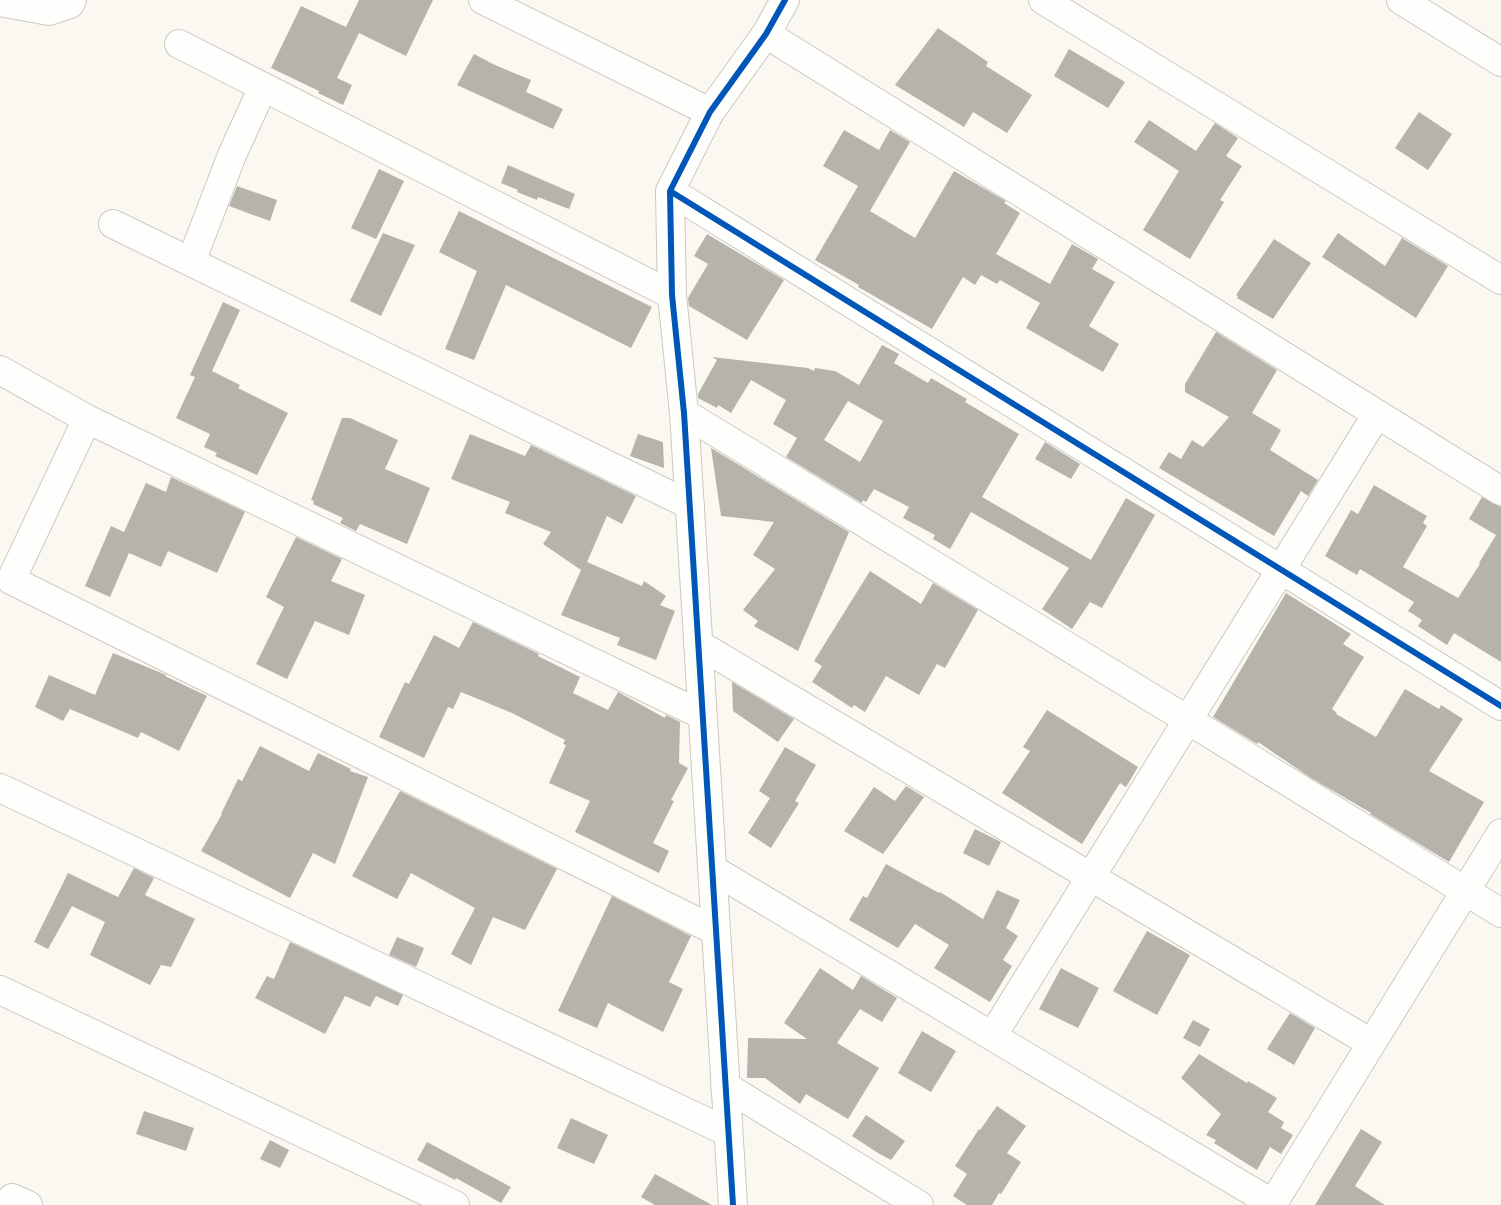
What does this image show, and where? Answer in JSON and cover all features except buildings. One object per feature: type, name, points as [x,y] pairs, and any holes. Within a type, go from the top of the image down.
[{"type":"street","points":[[0,2],[49,11],[70,4],[72,0]]},
{"type":"street","points":[[483,0],[710,112]]},
{"type":"street","points":[[733,1205],[684,413],[672,295],[670,191],[710,112],[766,34],[785,0]]},
{"type":"street","points":[[1043,0],[1501,280]]},
{"type":"street","points":[[1401,0],[1501,62]]},
{"type":"street","points":[[766,34],[1501,491]]},
{"type":"street","points":[[179,44],[672,295]]},
{"type":"street","points":[[191,262],[232,155],[263,87]]},
{"type":"street","points":[[670,191],[1501,706]]},
{"type":"street","points":[[113,224],[690,505]]},
{"type":"street","points":[[0,370],[87,419],[702,715]]},
{"type":"street","points":[[684,413],[1501,913]]},
{"type":"street","points":[[993,1035],[1377,414]]},
{"type":"street","points":[[87,419],[11,580],[716,931]]},
{"type":"street","points":[[698,644],[1371,1043]]},
{"type":"street","points":[[0,788],[728,1132]]},
{"type":"street","points":[[712,869],[993,1035],[1273,1204],[1501,833]]},
{"type":"street","points":[[0,990],[455,1205]]},
{"type":"street","points":[[726,1086],[919,1205]]},
{"type":"cycle path","points":[[733,1205],[684,413],[672,295],[670,191],[710,112],[766,34],[785,0]]},
{"type":"cycle path","points":[[670,191],[1501,706]]}]
